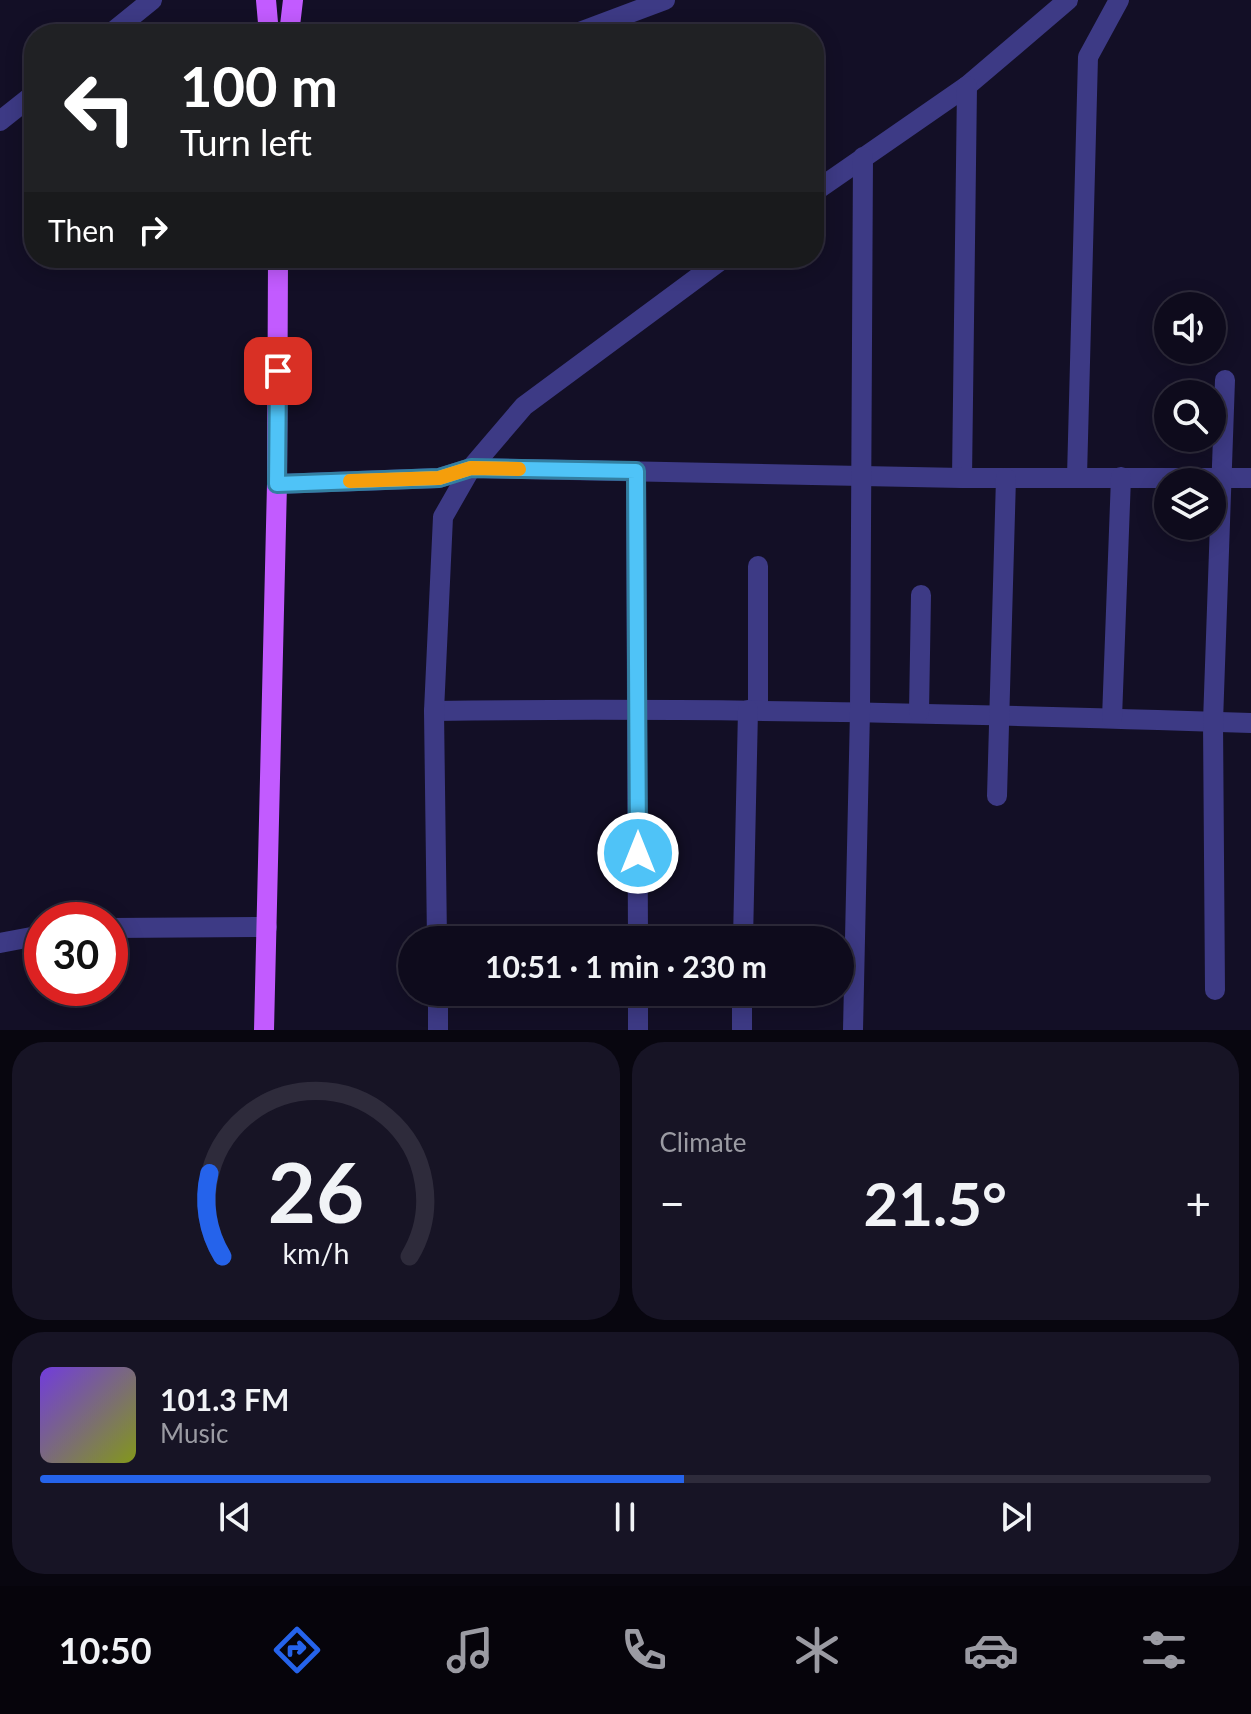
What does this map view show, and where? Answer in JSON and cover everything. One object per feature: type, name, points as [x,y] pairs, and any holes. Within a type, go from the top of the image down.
[{"type":"main road","points":[[266,0],[268,24]]},
{"type":"main road","points":[[290,24],[293,0]]},
{"type":"main road","points":[[264,1030],[277,484],[278,268]]},
{"type":"street","points":[[122,24],[152,0]]},
{"type":"street","points":[[601,24],[665,0]]},
{"type":"street","points":[[824,185],[967,86],[1068,0]]},
{"type":"street","points":[[1077,477],[1088,57],[1119,0]]},
{"type":"street","points":[[962,478],[967,86]]},
{"type":"street","points":[[0,121],[24,102]]},
{"type":"street","points":[[853,1030],[860,711],[863,157]]},
{"type":"street","points":[[437,926],[434,711],[443,517],[471,468],[524,406],[710,268]]},
{"type":"street","points":[[277,484],[439,478],[471,468],[962,478],[1154,477]]},
{"type":"street","points":[[636,471],[638,926]]},
{"type":"street","points":[[1112,718],[1121,477]]},
{"type":"street","points":[[997,796],[1002,715],[1006,478]]},
{"type":"street","points":[[1226,478],[1251,478]]},
{"type":"street","points":[[1215,990],[1213,722],[1218,540]]},
{"type":"street","points":[[744,926],[758,566]]},
{"type":"street","points":[[919,712],[921,595]]},
{"type":"street","points":[[434,711],[637,708],[860,711],[1251,723]]},
{"type":"street","points":[[128,928],[267,927]]},
{"type":"street","points":[[0,943],[24,938]]},
{"type":"street","points":[[438,1006],[438,1030]]},
{"type":"street","points":[[638,1006],[638,1030]]},
{"type":"street","points":[[742,1006],[742,1030]]},
{"type":"slow traffic","points":[[350,481],[439,478],[471,468],[519,469]]},
{"type":"route","points":[[278,371],[277,484],[439,478],[471,468],[636,471],[638,853]]}]
